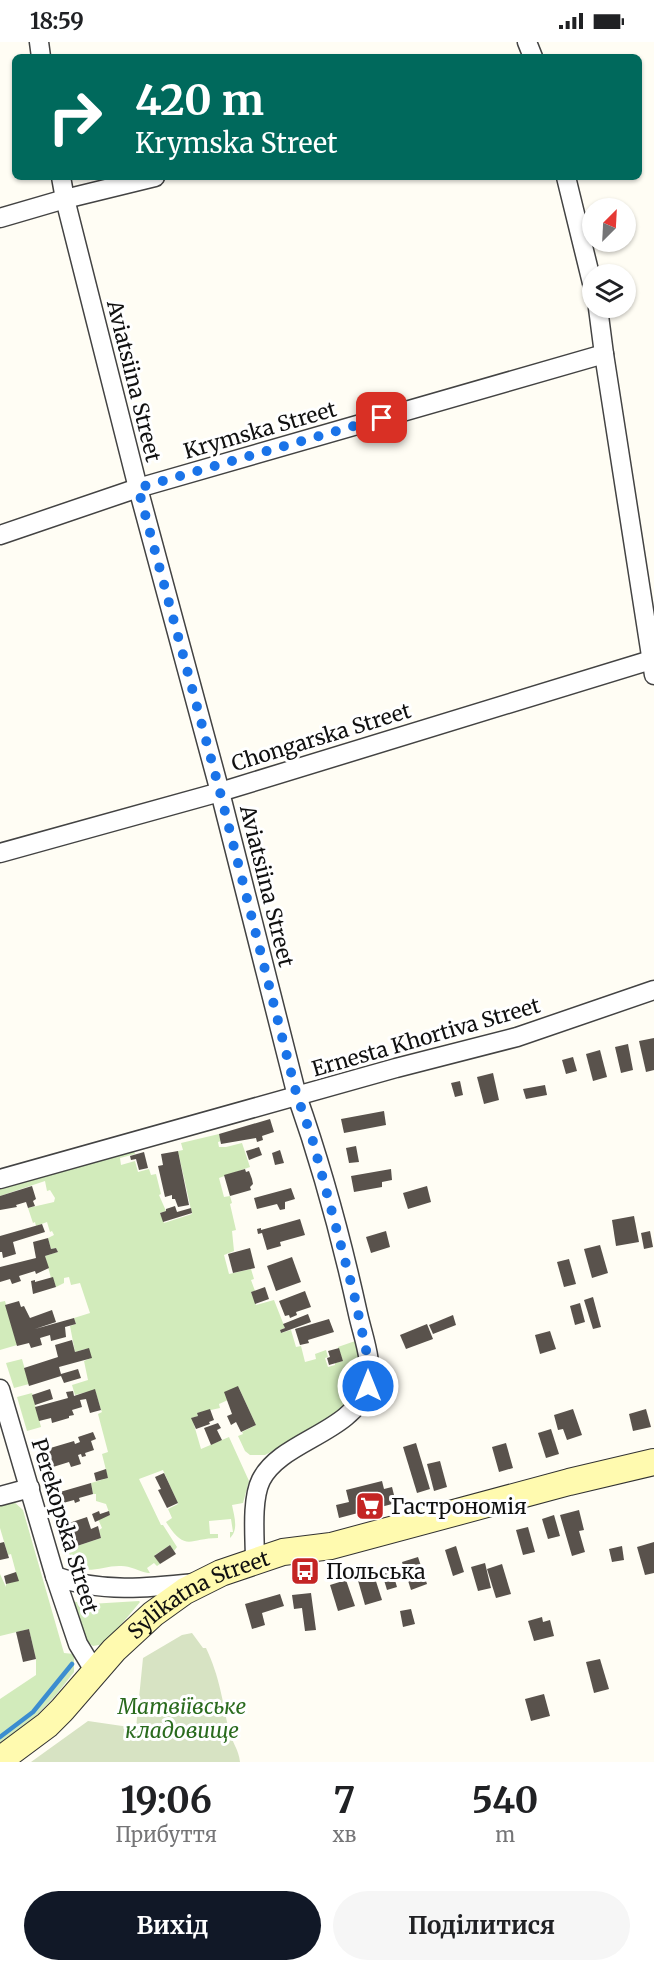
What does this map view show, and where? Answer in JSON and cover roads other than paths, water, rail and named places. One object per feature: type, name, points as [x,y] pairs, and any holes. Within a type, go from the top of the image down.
[{"type":"street","name":"Aviatsiina Street","points":[[62,180],[138,488],[220,792],[297,1096],[312,1138],[354,1294],[369,1364],[368,1386],[359,1403],[335,1425],[272,1465],[261,1480],[256,1496],[255,1561]]},
{"type":"street","points":[[0,218],[143,180]]},
{"type":"street","points":[[567,180],[587,264]]},
{"type":"street","points":[[599,318],[653,665]]},
{"type":"street","name":"Krymska Street","points":[[0,535],[138,488],[604,354]]},
{"type":"street","name":"Chongarska Street","points":[[0,853],[220,792],[653,665]]},
{"type":"street","name":"Ernesta Khortiva Street","points":[[0,1179],[517,1037],[654,990]]},
{"type":"street","name":"Perekopska Street","points":[[0,1389],[55,1576],[78,1644],[95,1672]]},
{"type":"street","name":"Sylikatna Street","points":[[0,1760],[47,1725],[114,1650],[153,1614],[200,1582],[283,1552],[331,1546],[568,1482],[654,1462]]},
{"type":"street","points":[[0,1496],[30,1488]]},
{"type":"street","points":[[55,1576],[76,1584],[115,1588],[200,1582]]},
{"type":"waterway","points":[[0,1737],[33,1712],[72,1664]]},
{"type":"place","name":"Гастрономія","points":[[370,1506]]},
{"type":"place","name":"Польська","points":[[305,1571]]},
{"type":"park label","name":"Матвіївське кладовище","points":[[182,1718]]}]
